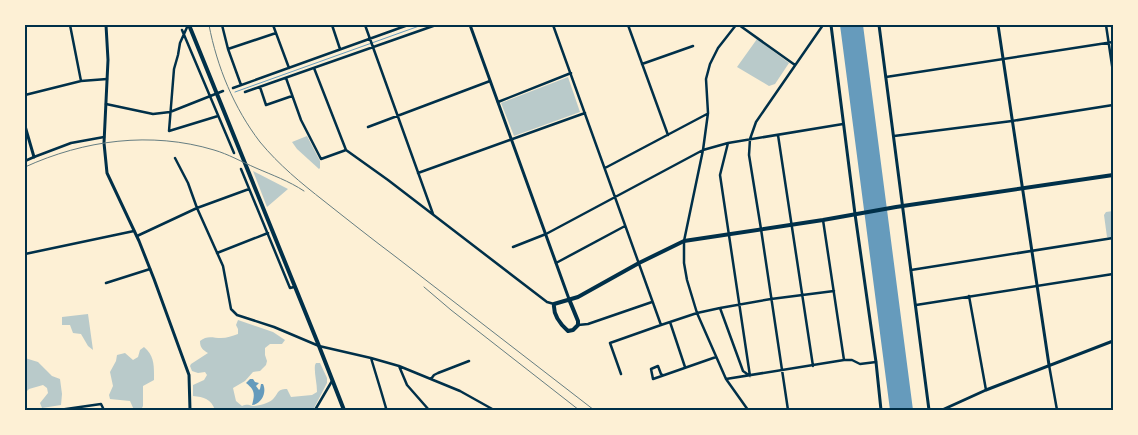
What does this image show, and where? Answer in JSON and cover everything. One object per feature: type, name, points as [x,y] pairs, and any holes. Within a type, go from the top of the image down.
[{"type":"main road","points":[[189,25],[344,410]]},
{"type":"main road","points":[[569,299],[578,325],[573,330],[568,331],[562,326],[556,314],[554,304],[569,299],[578,297],[639,263],[684,241],[1113,175]]},
{"type":"street","points":[[70,25],[81,81]]},
{"type":"street","points":[[106,25],[108,79],[104,138],[107,172],[137,236],[189,375],[190,410]]},
{"type":"street","points":[[189,25],[180,44],[174,69],[169,131],[218,116]]},
{"type":"street","points":[[222,25],[228,49],[241,85]]},
{"type":"street","points":[[273,25],[289,68]]},
{"type":"street","points":[[332,25],[340,49]]},
{"type":"street","points":[[365,25],[433,216]]},
{"type":"street","points":[[233,88],[408,25]]},
{"type":"street","points":[[245,92],[436,25]]},
{"type":"street","points":[[470,25],[569,299]]},
{"type":"street","points":[[553,25],[660,325]]},
{"type":"street","points":[[628,25],[668,135]]},
{"type":"street","points":[[748,410],[726,379],[697,313],[687,280],[684,262],[684,241],[708,114],[706,79],[710,64],[718,48],[738,25],[795,65]]},
{"type":"street","points":[[788,410],[749,155],[750,139],[756,122],[823,25]]},
{"type":"street","points":[[831,25],[881,410]]},
{"type":"street","points":[[879,25],[929,410]]},
{"type":"street","points":[[998,25],[1057,410]]},
{"type":"street","points":[[1106,25],[1113,72]]},
{"type":"street","points":[[182,30],[234,154]]},
{"type":"street","points":[[228,49],[276,33]]},
{"type":"street","points":[[886,77],[1113,42]]},
{"type":"street","points":[[642,64],[693,46]]},
{"type":"street","points":[[314,68],[346,150],[547,302],[554,304]]},
{"type":"street","points":[[498,102],[570,73]]},
{"type":"street","points":[[268,75],[271,83]]},
{"type":"street","points":[[286,78],[301,120],[320,159],[346,150]]},
{"type":"street","points":[[25,95],[81,81],[108,79]]},
{"type":"street","points":[[368,127],[490,81]]},
{"type":"street","points":[[260,87],[266,105],[292,96]]},
{"type":"street","points":[[106,104],[153,114],[170,112],[223,91]]},
{"type":"street","points":[[894,136],[1012,121],[1113,105]]},
{"type":"street","points":[[418,173],[585,113]]},
{"type":"street","points":[[605,168],[708,114]]},
{"type":"street","points":[[513,247],[546,234],[702,150],[728,143],[843,124]]},
{"type":"street","points":[[25,126],[34,156]]},
{"type":"street","points":[[778,135],[813,366]]},
{"type":"street","points":[[25,161],[70,143],[104,138]]},
{"type":"street","points":[[728,143],[720,175],[750,376]]},
{"type":"street","points":[[175,158],[188,183],[223,266],[231,309],[237,314],[319,346],[399,366],[460,391],[494,410]]},
{"type":"street","points":[[241,169],[290,288],[295,287]]},
{"type":"street","points":[[137,236],[197,208],[248,189]]},
{"type":"street","points":[[823,220],[844,360]]},
{"type":"street","points":[[556,263],[625,226]]},
{"type":"street","points":[[25,254],[134,231]]},
{"type":"street","points":[[217,253],[268,234]]},
{"type":"street","points":[[911,270],[1113,238]]},
{"type":"street","points":[[106,283],[150,269]]},
{"type":"street","points":[[916,305],[1113,274]]},
{"type":"street","points":[[621,374],[610,343],[697,313],[771,299],[834,291]]},
{"type":"street","points":[[969,296],[986,390]]},
{"type":"street","points":[[578,325],[588,324],[652,302]]},
{"type":"street","points":[[720,308],[742,371],[750,376]]},
{"type":"street","points":[[670,322],[685,367]]},
{"type":"street","points":[[942,410],[986,390],[1113,341]]},
{"type":"street","points":[[663,375],[658,366],[651,369],[653,379],[716,356]]},
{"type":"street","points":[[371,358],[382,391],[386,408],[384,410]]},
{"type":"street","points":[[726,379],[844,360],[852,360],[860,364],[876,362]]},
{"type":"street","points":[[431,379],[438,373],[469,361]]},
{"type":"street","points":[[399,366],[407,386],[429,410]]},
{"type":"street","points":[[315,410],[332,380]]},
{"type":"street","points":[[59,410],[101,404],[104,410]]},
{"type":"street","points":[[484,410],[488,406]]},
{"type":"shaded area","points":[[757,39],[789,63],[775,84],[769,86],[737,67]]},
{"type":"shaded area","points":[[568,77],[580,112],[514,136],[501,103]]},
{"type":"shaded area","points":[[307,136],[320,161],[319,169],[292,142]]},
{"type":"shaded area","points":[[253,171],[288,189],[267,207]]},
{"type":"shaded area","points":[[1113,211],[1113,238],[1109,238],[1107,237],[1104,215],[1106,212]]},
{"type":"shaded area","points":[[88,314],[93,350],[88,346],[81,334],[73,333],[70,325],[62,325],[62,317]]},
{"type":"shaded area","points":[[238,320],[273,332],[285,340],[282,344],[270,344],[265,348],[266,365],[260,371],[253,372],[245,381],[233,388],[236,401],[242,406],[260,405],[271,401],[283,389],[287,389],[291,397],[312,395],[317,392],[315,365],[320,363],[327,378],[327,383],[313,410],[215,410],[207,399],[193,396],[193,385],[204,380],[207,375],[205,372],[198,373],[192,371],[190,366],[208,353],[202,348],[200,341],[208,337],[223,338],[238,334],[236,325]]},
{"type":"shaded area","points":[[144,347],[152,358],[154,380],[143,386],[143,406],[141,410],[134,410],[130,401],[110,399],[109,395],[113,386],[110,372],[117,355],[125,353],[133,360],[138,357],[140,350]]},
{"type":"shaded area","points":[[25,358],[38,362],[52,376],[60,379],[61,405],[42,408],[40,403],[48,393],[47,388],[43,385],[27,391],[25,409]]},
{"type":"water","points":[[840,25],[863,25],[913,410],[890,410]]},
{"type":"water","points":[[250,379],[259,383],[256,386],[259,390],[261,384],[264,387],[261,400],[252,405],[253,392],[246,383]]},
{"type":"waterway","points":[[235,92],[422,25]]},
{"type":"railway","points":[[209,25],[222,72],[235,101],[260,142],[275,158],[342,215],[594,410]]},
{"type":"railway","points":[[25,167],[71,150],[94,145],[118,141],[166,141],[190,144],[219,152],[286,181],[304,191]]},
{"type":"railway","points":[[424,287],[579,410]]}]
